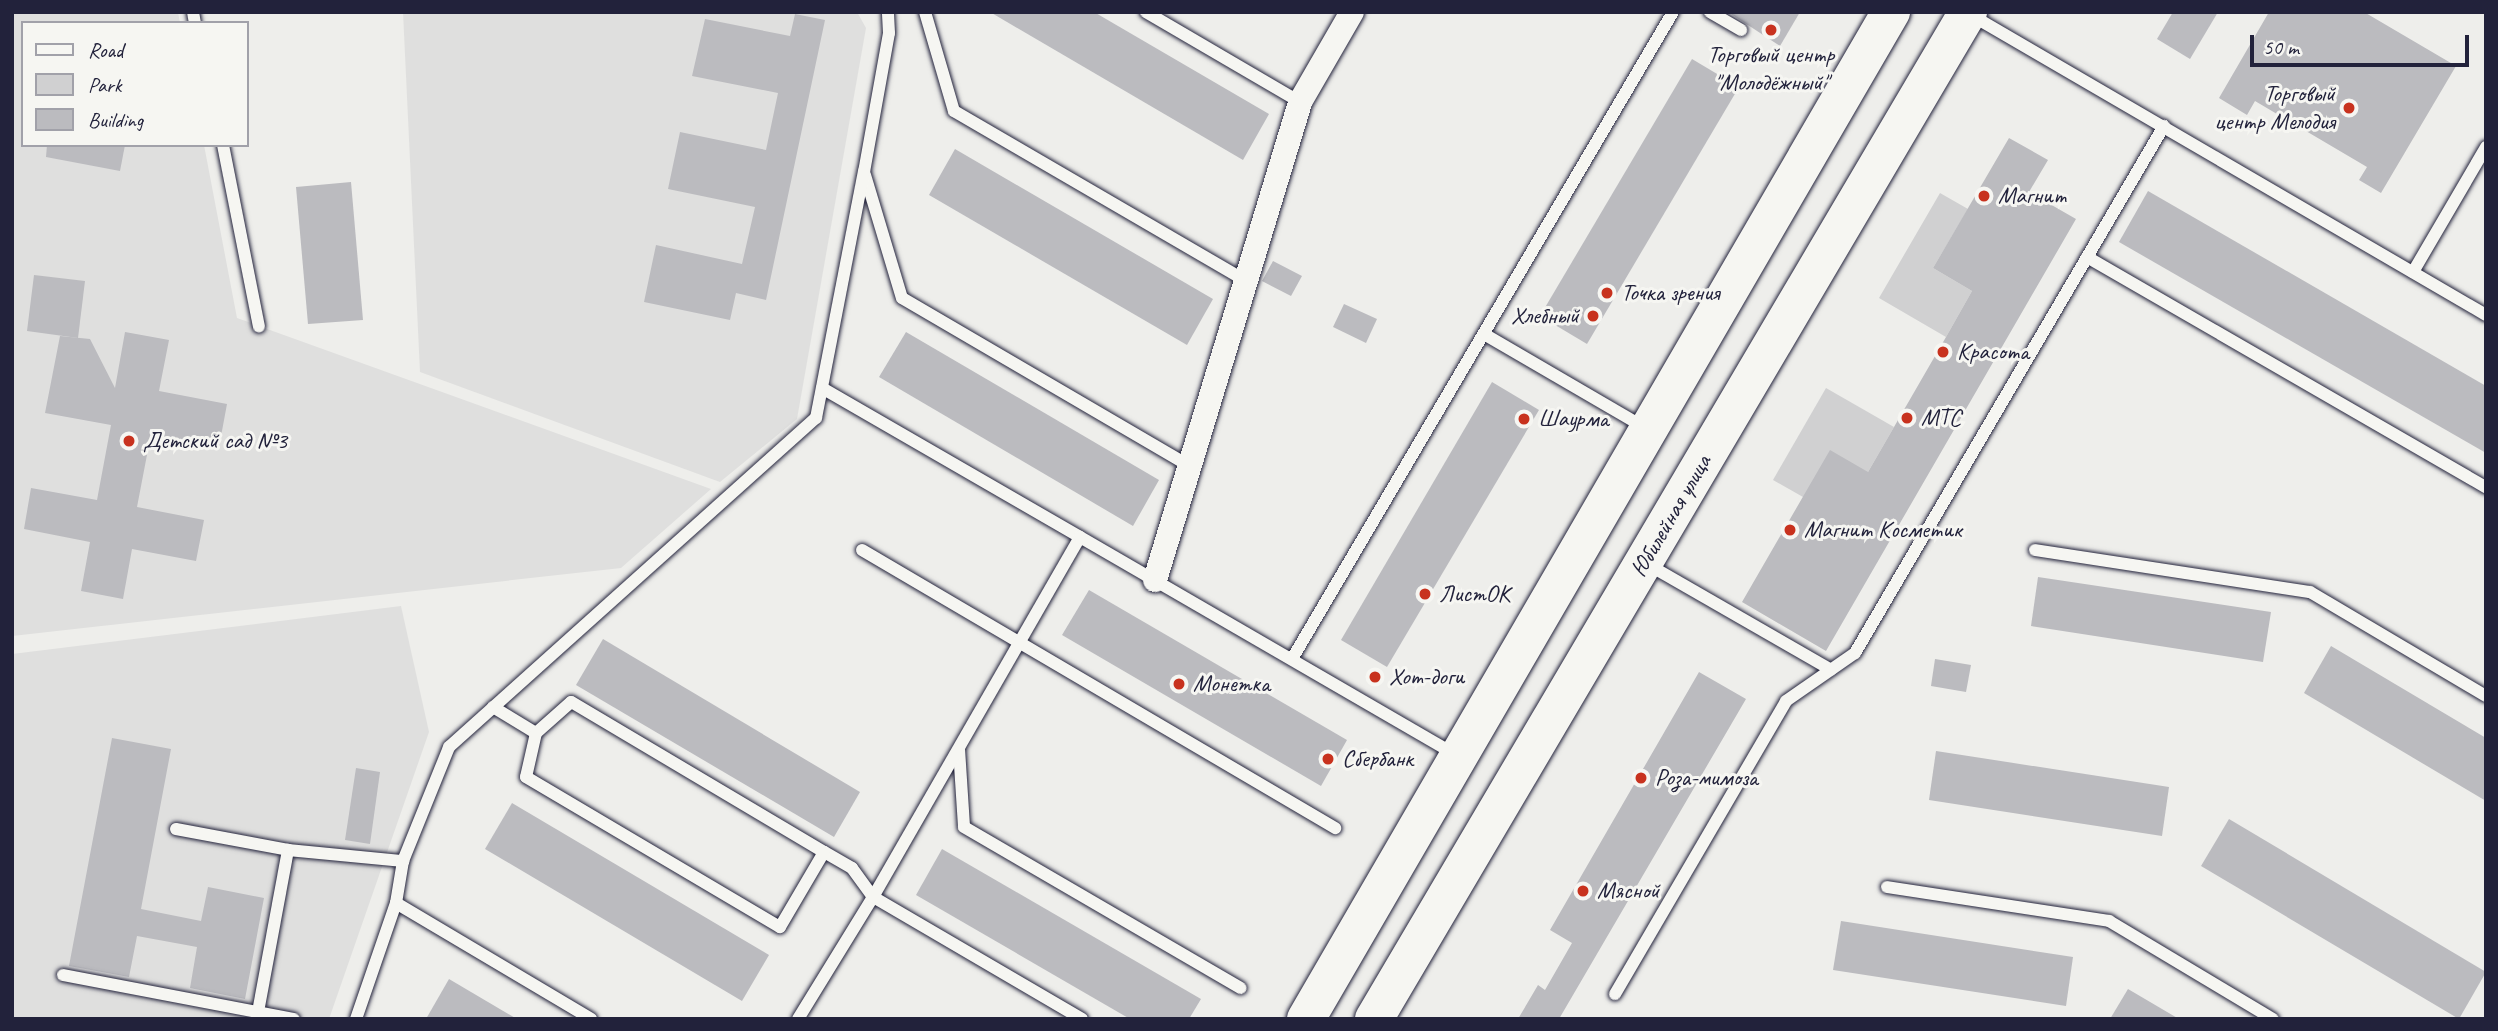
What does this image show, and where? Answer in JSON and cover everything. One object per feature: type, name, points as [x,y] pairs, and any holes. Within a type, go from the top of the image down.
[{"type":"main road","points":[[1306,1019],[1892,12]]},
{"type":"main road","name":"Юбилейная улица","points":[[1374,1019],[1967,13]]},
{"type":"street","points":[[1155,580],[1300,102],[1352,12]]},
{"type":"lane","points":[[356,1019],[396,903],[403,861],[449,747],[816,418],[889,33],[888,12]]},
{"type":"lane","points":[[925,12],[954,111],[1246,281]]},
{"type":"lane","points":[[1146,12],[1300,102]]},
{"type":"lane","points":[[1292,659],[1673,12]]},
{"type":"lane","points":[[1710,12],[1741,30]]},
{"type":"lane","points":[[1967,13],[2486,315]]},
{"type":"lane","points":[[1615,994],[1786,701],[1855,653],[2164,126]]},
{"type":"lane","points":[[223,147],[259,326]]},
{"type":"lane","points":[[2413,272],[2486,147]]},
{"type":"lane","points":[[864,172],[902,298],[1190,466]]},
{"type":"lane","points":[[2087,257],[2486,487]]},
{"type":"lane","points":[[1484,334],[1649,430]]},
{"type":"lane","points":[[822,388],[1459,756]]},
{"type":"lane","points":[[798,1019],[873,897],[1080,537]]},
{"type":"lane","points":[[862,550],[1018,645],[1335,828]]},
{"type":"lane","points":[[2035,550],[2310,592],[2486,696]]},
{"type":"lane","points":[[1644,562],[1831,670]]},
{"type":"lane","points":[[824,852],[780,927],[526,777],[536,733],[571,702],[852,868],[873,897],[1081,1018]]},
{"type":"lane","points":[[493,707],[536,733]]},
{"type":"lane","points":[[959,748],[964,827],[1241,988]]},
{"type":"lane","points":[[176,829],[288,850],[403,861]]},
{"type":"lane","points":[[258,1012],[288,850]]},
{"type":"lane","points":[[1887,887],[2109,921],[2273,1019]]},
{"type":"lane","points":[[396,903],[591,1019]]},
{"type":"lane","points":[[63,975],[294,1019]]},
{"type":"shaded area","points":[[12,12],[178,12],[180,21],[21,21],[21,147],[204,147],[237,318],[711,489],[621,568],[12,636]]},
{"type":"shaded area","points":[[403,12],[857,12],[866,28],[797,419],[720,482],[420,372]]},
{"type":"shaded area","points":[[401,606],[429,732],[329,1019],[12,1019],[12,654]]},
{"type":"green space","points":[[1940,193],[1968,209],[1933,268],[1972,291],[1946,337],[1879,298]]},
{"type":"green space","points":[[1826,388],[1894,427],[1868,472],[1803,497],[1773,480]]},
{"type":"building","points":[[990,12],[1094,12],[1269,114],[1243,160]]},
{"type":"building","name":"Торговый центр \"Молодёжный\"","points":[[1728,12],[1800,12],[1780,46]]},
{"type":"building","points":[[2173,12],[2218,12],[2190,59],[2157,39]]},
{"type":"building","name":"Торговый центр Мелодия","points":[[2269,12],[2364,12],[2456,66],[2381,193],[2359,180],[2367,167],[2255,101],[2247,115],[2219,98]]},
{"type":"building","points":[[795,14],[825,20],[766,300],[736,293],[730,320],[644,302],[656,245],[742,264],[755,207],[668,189],[680,132],[766,150],[778,93],[692,76],[705,19],[790,36]]},
{"type":"building","points":[[1692,59],[1739,87],[1587,344],[1540,316]]},
{"type":"building","points":[[2009,138],[2048,160],[2029,192],[2076,219],[1826,651],[1742,602],[1830,450],[1868,472],[1946,337],[1972,291],[1933,268]]},
{"type":"building","points":[[47,147],[125,147],[120,171],[46,157]]},
{"type":"building","points":[[955,149],[1213,299],[1187,345],[929,195]]},
{"type":"building","points":[[351,182],[363,320],[308,324],[296,187]]},
{"type":"building","points":[[2148,191],[2486,386],[2486,453],[2119,242]]},
{"type":"building","points":[[1273,261],[1302,276],[1291,296],[1262,281]]},
{"type":"building","points":[[34,275],[85,281],[78,338],[27,331]]},
{"type":"building","points":[[1344,304],[1377,319],[1366,343],[1333,327]]},
{"type":"building","name":"Детский сад №3","points":[[125,332],[169,340],[159,391],[227,404],[219,447],[151,434],[137,507],[204,520],[196,561],[132,549],[123,599],[81,591],[90,542],[24,529],[31,488],[97,500],[111,425],[45,413],[60,336],[90,339],[115,388]]},
{"type":"building","points":[[906,332],[1159,480],[1133,526],[879,377]]},
{"type":"building","points":[[1492,382],[1539,410],[1387,667],[1341,640]]},
{"type":"building","points":[[2038,577],[2271,612],[2263,662],[2031,626]]},
{"type":"building","points":[[1089,590],[1347,740],[1321,786],[1062,635]]},
{"type":"building","points":[[603,639],[860,792],[834,837],[576,685]]},
{"type":"building","points":[[2331,646],[2486,738],[2486,801],[2304,693]]},
{"type":"building","points":[[1935,659],[1971,665],[1966,692],[1931,686]]},
{"type":"building","points":[[1699,672],[1746,699],[1559,1019],[1518,1019],[1538,985],[1545,990],[1572,943],[1550,930]]},
{"type":"building","points":[[112,738],[171,749],[141,909],[201,921],[208,887],[264,898],[245,999],[190,988],[197,947],[137,936],[129,977],[69,966]]},
{"type":"building","points":[[1936,751],[2169,787],[2162,836],[1929,800]]},
{"type":"building","points":[[356,768],[380,772],[370,844],[345,840]]},
{"type":"building","points":[[512,803],[769,955],[742,1001],[485,849]]},
{"type":"building","points":[[2229,819],[2486,972],[2459,1019],[2201,866]]},
{"type":"building","points":[[942,849],[1201,999],[1189,1019],[1130,1019],[916,895]]},
{"type":"building","points":[[1841,921],[2073,957],[2066,1006],[1833,970]]},
{"type":"building","points":[[449,979],[517,1019],[426,1019]]},
{"type":"building","points":[[2128,989],[2179,1019],[2110,1019]]},
{"type":"place","name":"Торговый центр \"Молодёжный\"","points":[[1771,30]]},
{"type":"place","name":"Торговый центр Мелодия","points":[[2349,108]]},
{"type":"place","name":"Магнит","points":[[1984,196]]},
{"type":"place","name":"Точка зрения","points":[[1607,293]]},
{"type":"place","name":"Хлебный","points":[[1593,316]]},
{"type":"place","name":"Красота","points":[[1943,352]]},
{"type":"place","name":"МТС","points":[[1907,418]]},
{"type":"place","name":"Шаурма","points":[[1524,419]]},
{"type":"place","name":"Детский сад №3","points":[[129,441]]},
{"type":"place","name":"Магнит Косметик","points":[[1790,530]]},
{"type":"place","name":"ЛистОК","points":[[1425,594]]},
{"type":"place","name":"Хот-доги","points":[[1375,677]]},
{"type":"place","name":"Монетка","points":[[1179,684]]},
{"type":"place","name":"Сбербанк","points":[[1328,759]]},
{"type":"place","name":"Роза-мимоза","points":[[1641,778]]},
{"type":"place","name":"Мясной","points":[[1583,891]]}]
